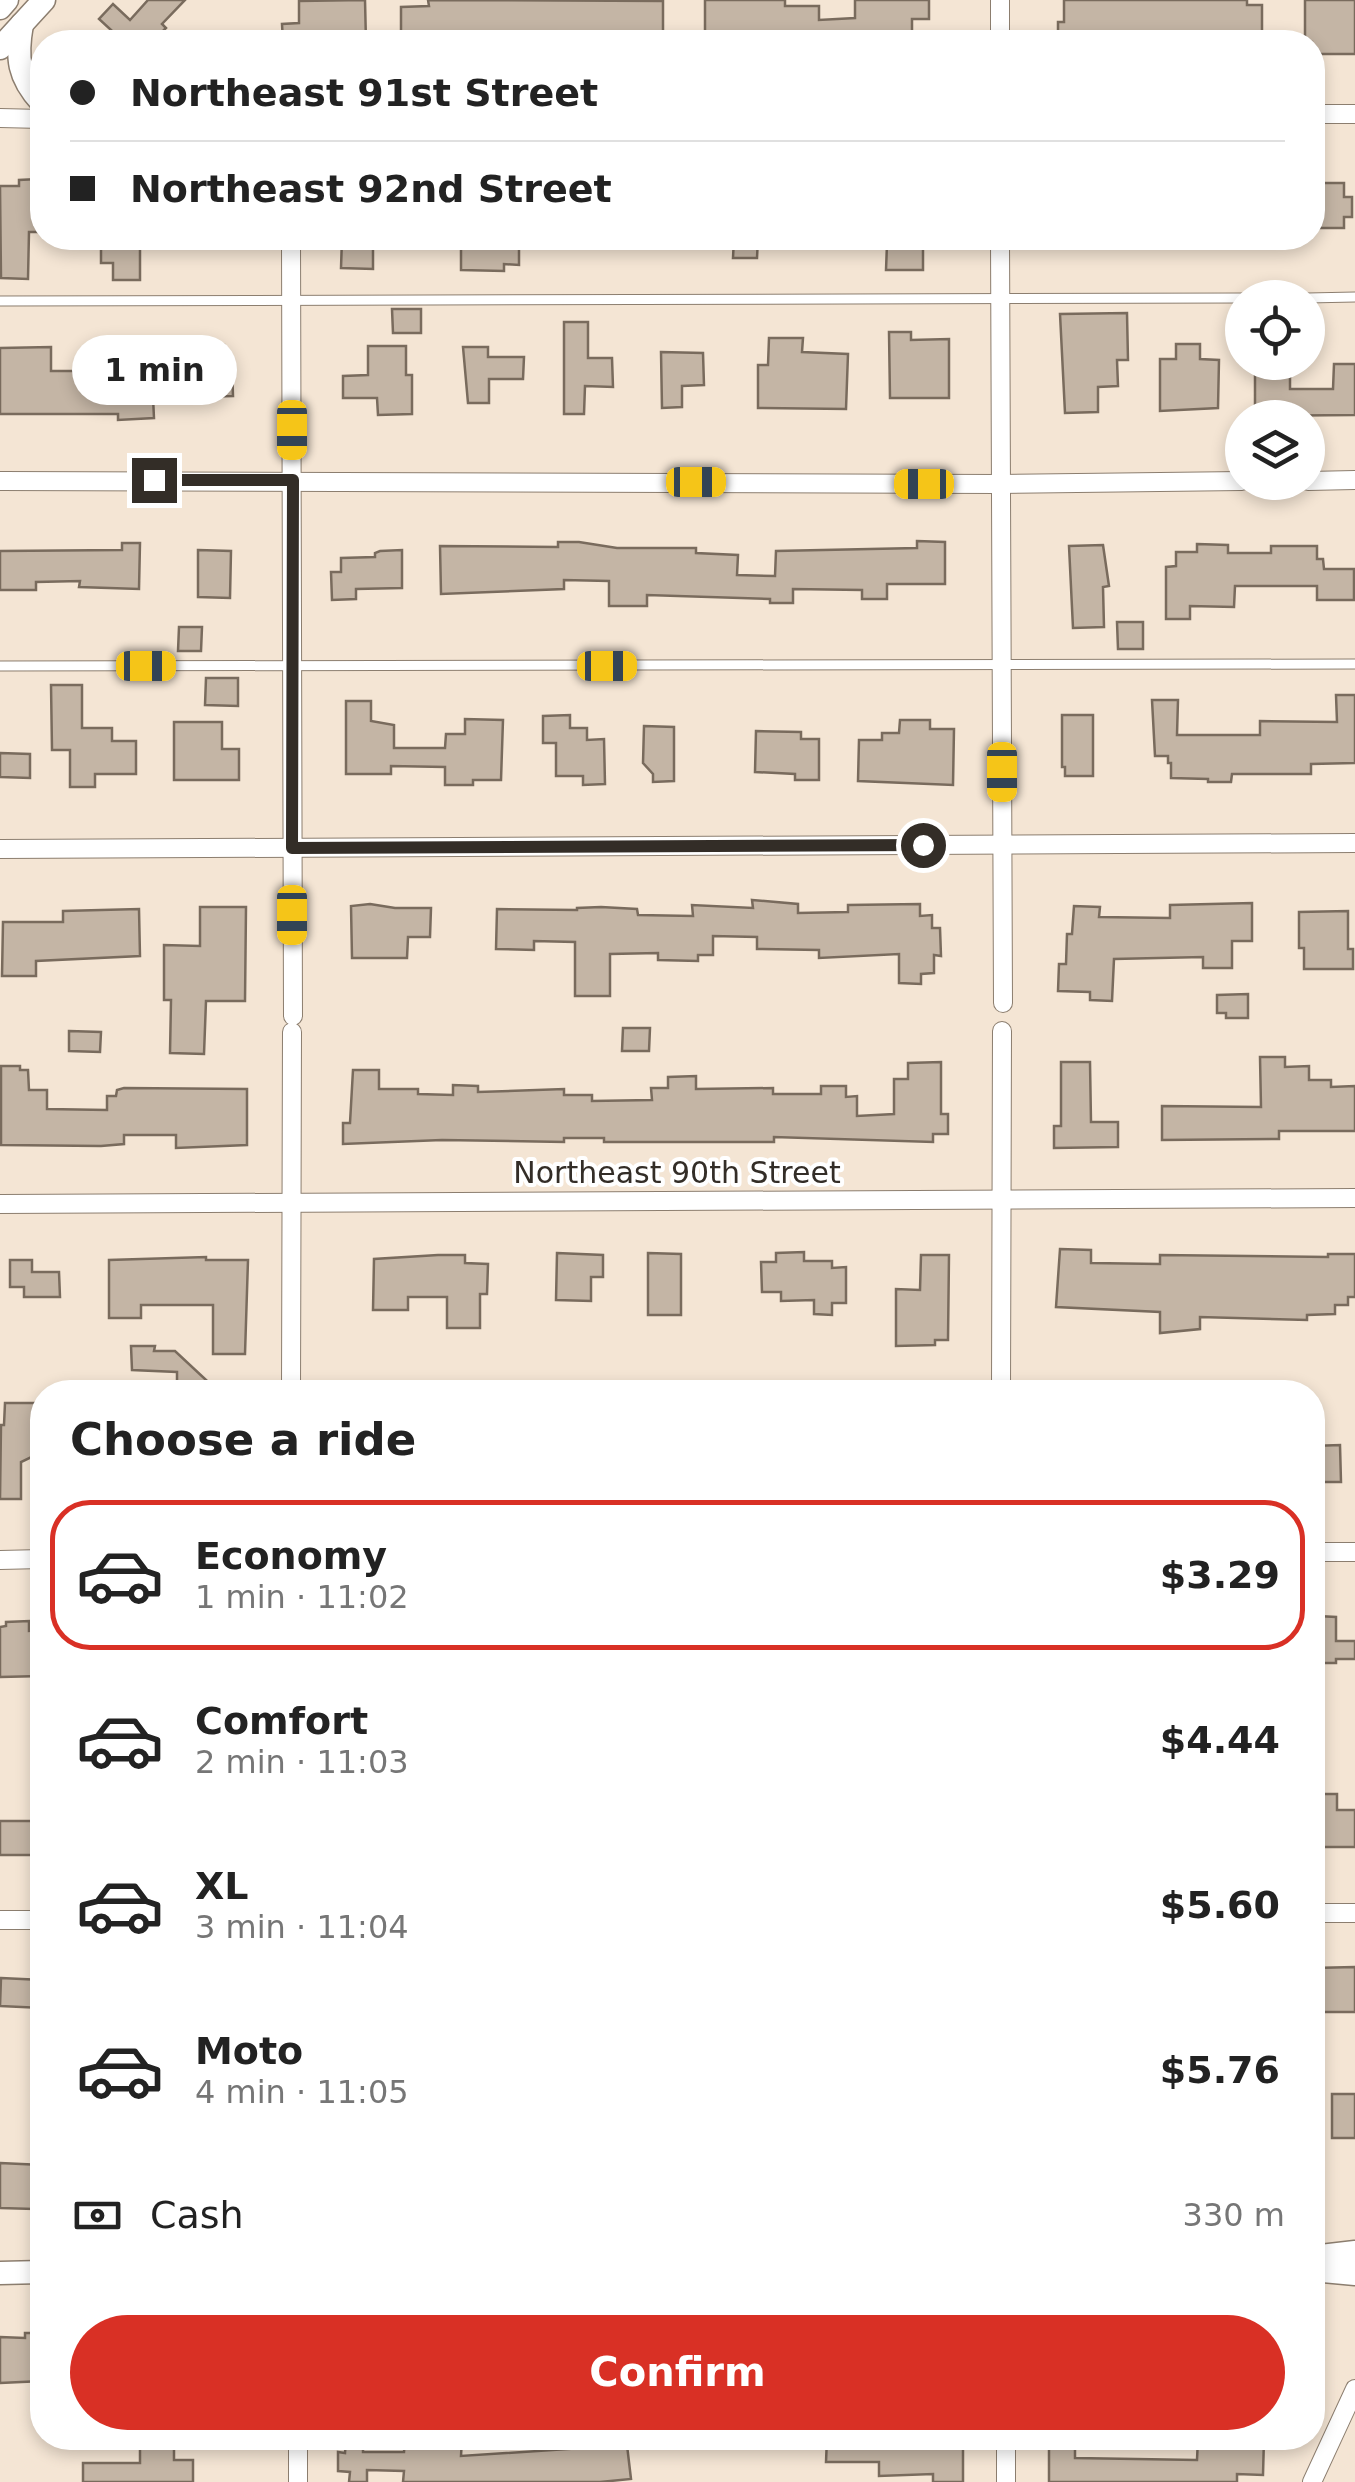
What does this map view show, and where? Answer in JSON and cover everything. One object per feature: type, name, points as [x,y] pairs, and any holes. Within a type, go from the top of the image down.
[{"type":"street","points":[[0,8],[7,0]]},
{"type":"street","points":[[0,48],[44,0]]},
{"type":"street","points":[[1000,0],[1000,30]]},
{"type":"street","points":[[22,24],[16,54],[20,72],[30,86]]},
{"type":"street","points":[[1325,114],[1355,114]]},
{"type":"street","points":[[0,118],[30,118]]},
{"type":"street","points":[[291,250],[291,1380]]},
{"type":"street","points":[[1000,250],[1003,1004]]},
{"type":"street","points":[[1325,481],[1355,480]]},
{"type":"street","points":[[0,481],[1225,482]]},
{"type":"street","points":[[0,849],[1355,843]]},
{"type":"street","points":[[1001,1380],[1002,1031]]},
{"type":"street","name":"Northeast 90th Street","points":[[0,1204],[1355,1198]]},
{"type":"street","points":[[1325,1552],[1355,1552]]},
{"type":"street","points":[[0,1560],[30,1559]]},
{"type":"street","points":[[1325,1913],[1355,1912]]},
{"type":"street","points":[[0,1920],[30,1920]]},
{"type":"street","points":[[1325,2255],[1355,2252]]},
{"type":"street","points":[[1325,2271],[1355,2274]]},
{"type":"street","points":[[0,2273],[30,2272]]},
{"type":"street","points":[[1312,2482],[1355,2389]]},
{"type":"street","points":[[298,2450],[298,2482]]},
{"type":"street","points":[[1006,2450],[1006,2482]]},
{"type":"lane","points":[[0,300],[1225,298]]},
{"type":"lane","points":[[1325,298],[1355,298]]},
{"type":"lane","points":[[0,666],[1355,664]]},
{"type":"building","points":[[148,0],[185,0],[162,24],[164,30],[111,30],[99,19],[113,4],[130,20]]},
{"type":"building","points":[[365,0],[366,30],[282,30],[282,24],[299,23],[299,1]]},
{"type":"building","points":[[428,0],[663,1],[663,30],[401,30],[401,7],[429,6]]},
{"type":"building","points":[[705,0],[785,0],[785,6],[819,6],[819,20],[855,18],[855,0],[929,0],[929,19],[912,19],[912,30],[705,30]]},
{"type":"building","points":[[1064,0],[1247,0],[1247,5],[1262,5],[1262,30],[1058,30],[1058,22],[1064,22]]},
{"type":"building","points":[[1305,0],[1355,0],[1355,54],[1325,54],[1325,30],[1305,30]]},
{"type":"building","points":[[30,179],[28,279],[1,278],[0,186],[19,186],[19,180]]},
{"type":"building","points":[[1325,183],[1344,183],[1344,197],[1352,197],[1352,217],[1344,217],[1344,228],[1325,228]]},
{"type":"building","points":[[101,250],[140,250],[140,280],[113,280],[113,263],[101,263]]},
{"type":"building","points":[[342,250],[373,250],[373,269],[341,268]]},
{"type":"building","points":[[461,250],[519,250],[519,265],[504,264],[504,271],[461,270]]},
{"type":"building","points":[[733,250],[757,250],[757,258],[733,258]]},
{"type":"building","points":[[887,250],[923,250],[923,270],[886,270]]},
{"type":"building","points":[[392,309],[421,309],[421,333],[393,333]]},
{"type":"building","points":[[1127,313],[1128,360],[1117,360],[1118,386],[1098,387],[1098,412],[1065,413],[1060,314]]},
{"type":"building","points":[[564,322],[588,322],[588,358],[612,358],[613,387],[585,386],[584,414],[564,414]]},
{"type":"building","points":[[889,332],[911,332],[911,340],[949,339],[949,398],[890,398]]},
{"type":"building","points":[[769,338],[803,338],[802,352],[848,354],[846,409],[758,408],[758,365],[768,365]]},
{"type":"building","points":[[1176,344],[1200,344],[1200,359],[1219,360],[1218,408],[1160,411],[1160,359],[1176,359]]},
{"type":"building","points":[[191,345],[224,345],[224,366],[232,366],[233,396],[194,397],[194,385],[190,386]]},
{"type":"building","points":[[368,346],[406,346],[406,375],[412,375],[412,414],[378,415],[377,398],[343,398],[343,376],[368,375]]},
{"type":"building","points":[[51,347],[51,371],[116,371],[115,357],[151,355],[154,418],[118,420],[118,414],[0,414],[0,348]]},
{"type":"building","points":[[463,347],[488,347],[488,357],[524,357],[523,379],[489,379],[489,403],[468,403]]},
{"type":"building","points":[[661,352],[703,353],[704,385],[682,386],[682,407],[662,408]]},
{"type":"building","points":[[1334,364],[1355,364],[1355,415],[1325,415],[1325,400],[1255,400],[1255,380],[1290,380],[1290,389],[1333,389]]},
{"type":"building","points":[[917,541],[945,542],[945,584],[887,584],[887,599],[862,599],[862,590],[793,589],[793,603],[647,595],[647,606],[609,606],[609,581],[564,580],[564,589],[441,594],[440,546],[558,547],[558,542],[579,542],[617,548],[696,548],[696,553],[738,555],[737,575],[775,576],[776,551],[917,548]]},
{"type":"building","points":[[122,543],[140,543],[139,589],[79,587],[80,581],[36,582],[36,590],[0,590],[0,551],[122,550]]},
{"type":"building","points":[[1197,544],[1228,545],[1228,553],[1271,553],[1271,546],[1317,546],[1317,559],[1323,559],[1324,569],[1354,569],[1354,600],[1317,600],[1317,586],[1235,586],[1234,607],[1190,606],[1190,619],[1166,619],[1166,567],[1176,566],[1176,552],[1197,552]]},
{"type":"building","points":[[1103,545],[1109,586],[1103,587],[1104,627],[1073,628],[1069,546]]},
{"type":"building","points":[[198,550],[231,551],[230,598],[198,597]]},
{"type":"building","points":[[402,550],[402,588],[356,589],[356,599],[332,600],[331,572],[341,572],[341,558],[375,557],[380,551]]},
{"type":"building","points":[[1117,622],[1143,622],[1143,649],[1118,649]]},
{"type":"building","points":[[179,627],[202,627],[201,651],[178,651]]},
{"type":"building","points":[[206,678],[238,678],[238,706],[205,705]]},
{"type":"building","points":[[51,685],[82,685],[82,728],[112,728],[112,741],[136,741],[136,774],[95,774],[95,787],[70,787],[70,750],[52,750]]},
{"type":"building","points":[[1336,695],[1355,695],[1355,763],[1311,764],[1311,774],[1232,774],[1231,782],[1208,782],[1171,778],[1168,756],[1155,756],[1152,700],[1178,700],[1177,735],[1260,735],[1260,721],[1337,722]]},
{"type":"building","points":[[346,701],[371,701],[371,721],[394,725],[394,748],[445,748],[446,734],[465,734],[465,719],[503,720],[501,780],[445,785],[445,767],[391,766],[391,774],[346,774]]},
{"type":"building","points":[[570,715],[570,728],[587,728],[587,740],[604,739],[605,784],[583,785],[583,776],[556,776],[556,743],[543,743],[543,716]]},
{"type":"building","points":[[1062,715],[1093,715],[1093,776],[1065,776]]},
{"type":"building","points":[[900,720],[930,720],[930,729],[954,729],[953,785],[858,781],[859,740],[882,740],[882,733],[899,733]]},
{"type":"building","points":[[174,722],[222,722],[222,749],[239,749],[239,780],[174,780]]},
{"type":"building","points":[[644,726],[674,727],[674,781],[653,782],[653,774],[643,763]]},
{"type":"building","points":[[756,731],[801,732],[801,739],[819,739],[819,780],[755,772]]},
{"type":"building","points":[[0,753],[30,754],[30,778],[0,777]]},
{"type":"building","points":[[752,900],[798,904],[798,913],[848,912],[848,905],[920,904],[920,916],[932,915],[932,928],[940,928],[941,956],[934,955],[934,973],[921,974],[921,984],[899,983],[899,954],[819,958],[819,950],[757,949],[757,937],[713,936],[713,955],[698,955],[698,961],[658,960],[658,953],[610,954],[610,996],[575,996],[575,942],[534,941],[534,950],[496,949],[497,909],[601,907],[637,909],[638,915],[693,916],[692,905],[753,908]]},
{"type":"building","points":[[1252,903],[1252,941],[1232,941],[1232,968],[1203,968],[1203,957],[1114,959],[1112,1001],[1090,1000],[1090,992],[1058,991],[1059,964],[1066,964],[1067,934],[1072,934],[1074,906],[1100,907],[1099,917],[1170,918],[1170,905]]},
{"type":"building","points":[[351,906],[431,908],[430,937],[408,937],[407,958],[352,958]]},
{"type":"building","points":[[200,907],[246,907],[245,1001],[206,1001],[204,1054],[170,1053],[171,1000],[164,1000],[164,945],[200,946]]},
{"type":"building","points":[[139,909],[140,956],[36,961],[36,976],[2,976],[3,922],[63,922],[63,911]]},
{"type":"building","points":[[1348,911],[1348,949],[1353,949],[1353,969],[1304,969],[1304,948],[1299,948],[1299,912]]},
{"type":"building","points":[[1248,994],[1248,1018],[1226,1018],[1226,1013],[1217,1013],[1217,995]]},
{"type":"building","points":[[623,1028],[650,1028],[649,1051],[622,1051]]},
{"type":"building","points":[[69,1031],[101,1032],[100,1052],[69,1051]]},
{"type":"building","points":[[1260,1057],[1285,1057],[1285,1067],[1309,1066],[1309,1080],[1331,1080],[1331,1087],[1355,1086],[1355,1131],[1279,1131],[1279,1139],[1162,1140],[1162,1106],[1261,1107]]},
{"type":"building","points":[[941,1062],[941,1114],[948,1114],[948,1134],[933,1134],[933,1142],[774,1137],[774,1142],[604,1142],[604,1138],[564,1138],[564,1142],[442,1140],[343,1144],[343,1123],[350,1123],[353,1070],[379,1070],[379,1089],[418,1089],[418,1094],[453,1095],[453,1085],[478,1086],[478,1092],[564,1089],[564,1095],[592,1095],[592,1101],[652,1100],[651,1088],[668,1088],[668,1077],[696,1076],[696,1089],[773,1088],[773,1094],[821,1094],[821,1086],[846,1086],[846,1097],[857,1096],[857,1116],[894,1114],[894,1079],[908,1079],[908,1063]]},
{"type":"building","points":[[1061,1062],[1090,1062],[1091,1122],[1118,1122],[1118,1147],[1054,1148],[1054,1126],[1061,1126]]},
{"type":"building","points":[[1,1066],[28,1070],[29,1090],[47,1090],[47,1109],[107,1110],[107,1096],[116,1096],[117,1090],[124,1088],[247,1089],[247,1145],[176,1148],[176,1135],[124,1135],[124,1144],[101,1146],[1,1145]]},
{"type":"building","points":[[1060,1249],[1091,1250],[1091,1263],[1160,1264],[1160,1255],[1355,1254],[1355,1297],[1348,1297],[1348,1305],[1335,1305],[1335,1314],[1307,1315],[1307,1320],[1200,1317],[1200,1329],[1160,1333],[1160,1312],[1056,1307]]},
{"type":"building","points":[[804,1252],[804,1261],[832,1261],[832,1268],[846,1267],[846,1303],[832,1303],[832,1315],[814,1314],[814,1300],[781,1301],[781,1292],[762,1292],[761,1262],[776,1262],[776,1253]]},
{"type":"building","points":[[557,1253],[603,1255],[603,1277],[591,1277],[591,1301],[556,1300]]},
{"type":"building","points":[[648,1253],[681,1254],[681,1315],[648,1315]]},
{"type":"building","points":[[465,1255],[465,1263],[488,1264],[487,1294],[480,1294],[480,1328],[447,1328],[447,1297],[408,1297],[408,1310],[373,1310],[374,1259]]},
{"type":"building","points":[[921,1255],[949,1255],[948,1340],[935,1340],[935,1345],[896,1346],[896,1289],[920,1290]]},
{"type":"building","points":[[10,1260],[32,1260],[32,1272],[59,1272],[60,1297],[24,1297],[24,1287],[10,1287]]},
{"type":"building","points":[[109,1260],[248,1260],[245,1354],[213,1354],[213,1305],[141,1305],[141,1318],[109,1318]]},
{"type":"building","points":[[131,1346],[155,1346],[154,1351],[175,1351],[206,1380],[177,1380],[177,1372],[132,1370]]},
{"type":"building","points":[[5,1403],[30,1403],[30,1458],[21,1462],[21,1499],[0,1499]]},
{"type":"building","points":[[1340,1445],[1341,1482],[1325,1482],[1325,1446]]},
{"type":"building","points":[[1325,1616],[1336,1617],[1336,1641],[1355,1641],[1355,1659],[1336,1659],[1336,1663],[1325,1663]]},
{"type":"building","points":[[29,1621],[30,1676],[0,1677],[0,1627],[6,1626],[6,1622]]},
{"type":"building","points":[[1325,1794],[1337,1794],[1337,1810],[1355,1810],[1355,1847],[1325,1847]]},
{"type":"building","points":[[0,1821],[30,1821],[30,1855],[0,1855]]},
{"type":"building","points":[[1355,1967],[1355,2012],[1325,2012],[1325,1968]]},
{"type":"building","points":[[1,1978],[30,1979],[30,2007],[0,2006]]},
{"type":"building","points":[[1332,2094],[1355,2094],[1355,2138],[1332,2138]]},
{"type":"building","points":[[0,2163],[30,2164],[30,2209],[0,2208]]},
{"type":"building","points":[[25,2333],[30,2333],[30,2382],[0,2383],[0,2337],[25,2338]]},
{"type":"building","points":[[140,2450],[174,2450],[174,2460],[193,2460],[193,2482],[83,2482],[83,2463],[140,2463]]},
{"type":"building","points":[[461,2450],[461,2456],[628,2450],[631,2479],[403,2482],[404,2471],[367,2470],[367,2482],[349,2482],[350,2472],[338,2471],[338,2452]]},
{"type":"building","points":[[826,2450],[963,2450],[963,2482],[933,2482],[933,2474],[879,2476],[879,2462],[826,2462]]},
{"type":"building","points":[[1049,2450],[1075,2450],[1075,2458],[1197,2460],[1197,2450],[1264,2450],[1263,2475],[1237,2474],[1237,2482],[1049,2482]]},
{"type":"route","points":[[154,480],[293,480],[292,848],[923,845]]}]
